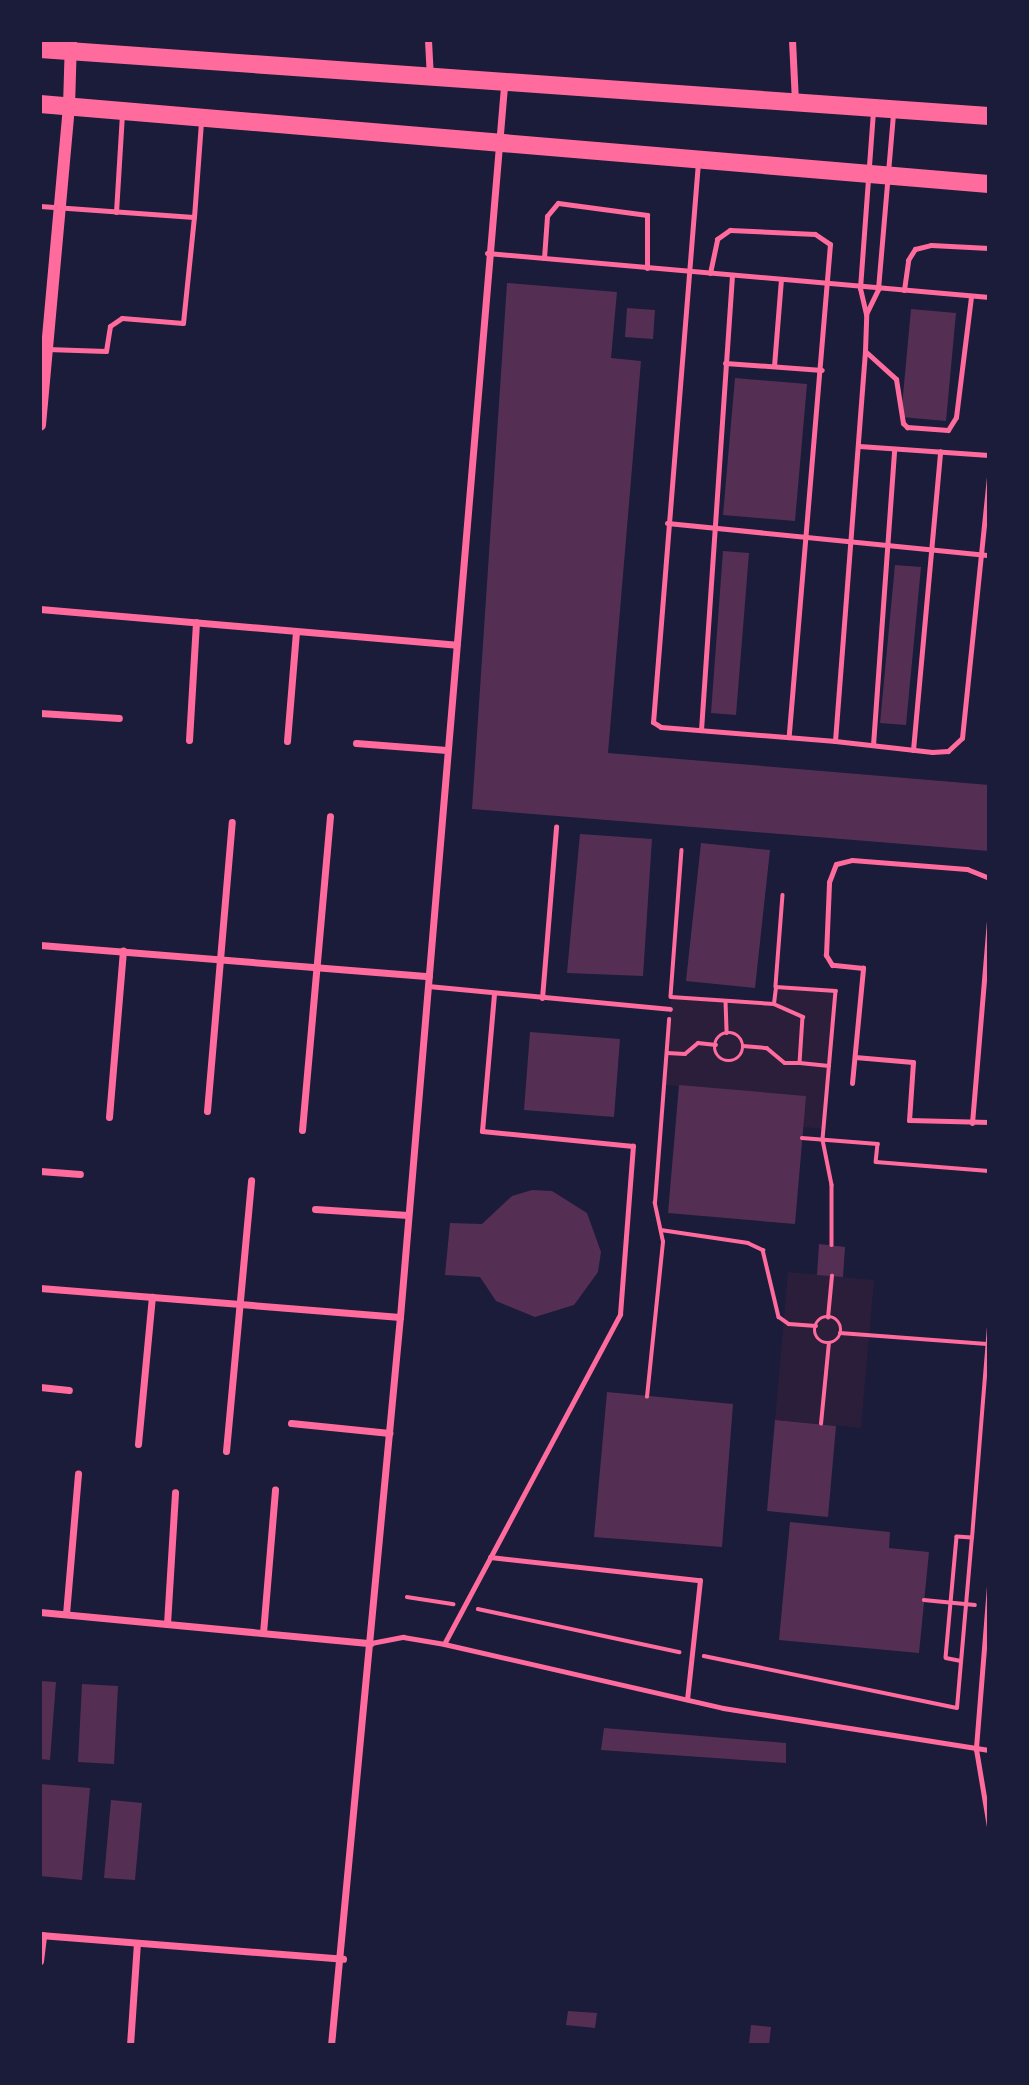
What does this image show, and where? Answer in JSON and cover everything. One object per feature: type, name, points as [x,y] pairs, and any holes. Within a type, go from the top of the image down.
[{"type":"main road","points":[[40,49],[71,46],[504,85],[989,116]]},
{"type":"main road","points":[[40,104],[497,146],[989,184]]},
{"type":"street","points":[[428,40],[430,77]]},
{"type":"street","points":[[792,40],[795,103]]},
{"type":"street","points":[[40,425],[69,107],[71,46]]},
{"type":"street","points":[[331,2045],[343,1959],[400,1317],[487,253],[504,85]]},
{"type":"street","points":[[40,609],[456,645]]},
{"type":"street","points":[[189,740],[196,622]]},
{"type":"street","points":[[287,741],[296,631]]},
{"type":"street","points":[[40,713],[119,718]]},
{"type":"street","points":[[356,743],[447,750]]},
{"type":"street","points":[[302,1130],[330,816]]},
{"type":"street","points":[[207,1111],[232,822]]},
{"type":"street","points":[[40,945],[429,975]]},
{"type":"street","points":[[109,1117],[123,951]]},
{"type":"street","points":[[40,1171],[80,1174]]},
{"type":"street","points":[[226,1451],[251,1180]]},
{"type":"street","points":[[315,1209],[408,1215]]},
{"type":"street","points":[[40,1288],[400,1317]]},
{"type":"street","points":[[138,1444],[152,1297]]},
{"type":"street","points":[[40,1387],[69,1390]]},
{"type":"street","points":[[290,1423],[389,1433]]},
{"type":"street","points":[[66,1615],[78,1474]]},
{"type":"street","points":[[263,1633],[275,1489]]},
{"type":"street","points":[[167,1624],[175,1492]]},
{"type":"street","points":[[40,1612],[371,1643]]},
{"type":"street","points":[[40,1961],[41,1935],[343,1959]]},
{"type":"street","points":[[130,2045],[138,1943]]},
{"type":"lane","points":[[835,741],[865,351],[866,314],[860,288],[874,107]]},
{"type":"lane","points":[[866,314],[878,289],[894,108]]},
{"type":"lane","points":[[116,212],[123,111]]},
{"type":"lane","points":[[47,349],[106,351],[110,326],[122,318],[183,323],[202,117]]},
{"type":"lane","points":[[698,162],[653,722],[661,727],[948,751],[962,738],[986,555],[989,475]]},
{"type":"lane","points":[[544,258],[547,216],[558,202],[647,215],[647,268]]},
{"type":"lane","points":[[40,206],[194,217]]},
{"type":"lane","points":[[710,273],[713,247],[722,232],[815,234],[830,244],[822,370],[789,737]]},
{"type":"lane","points":[[904,290],[908,260],[915,249],[931,245],[989,248]]},
{"type":"lane","points":[[487,253],[860,288],[989,297]]},
{"type":"lane","points":[[701,730],[732,275]]},
{"type":"lane","points":[[774,366],[781,279]]},
{"type":"lane","points":[[865,351],[896,379],[903,423],[907,427],[948,429],[956,417],[971,296]]},
{"type":"lane","points":[[725,363],[822,370]]},
{"type":"lane","points":[[859,446],[989,455]]},
{"type":"lane","points":[[873,745],[894,449]]},
{"type":"lane","points":[[913,750],[940,452]]},
{"type":"lane","points":[[667,523],[986,555]]},
{"type":"lane","points":[[542,998],[556,827]]},
{"type":"lane","points":[[852,1083],[863,968],[832,965],[825,955],[829,882],[836,864],[852,860],[967,869],[989,878]]},
{"type":"lane","points":[[972,1123],[989,922]]},
{"type":"lane","points":[[428,986],[670,1009]]},
{"type":"lane","points":[[444,1644],[620,1314],[633,1146],[482,1130],[494,994]]},
{"type":"lane","points":[[855,1057],[913,1062],[909,1120],[989,1122]]},
{"type":"lane","points":[[490,1557],[700,1580],[687,1699]]},
{"type":"lane","points":[[989,1586],[976,1749],[989,1827]]},
{"type":"lane","points":[[371,1643],[403,1637],[444,1644],[687,1699],[989,1750]]},
{"type":"path","points":[[648,1397],[663,1242],[655,1203],[682,850]]},
{"type":"path","points":[[774,1004],[783,895]]},
{"type":"path","points":[[776,987],[836,992],[823,1140],[832,1185],[832,1245]]},
{"type":"path","points":[[671,997],[774,1004],[803,1017],[800,1063]]},
{"type":"path","points":[[716,1045],[727,1033],[726,1001]]},
{"type":"path","points":[[727,1033],[736,1035],[743,1046]]},
{"type":"path","points":[[667,1052],[685,1054],[698,1043],[716,1045]]},
{"type":"path","points":[[716,1045],[718,1054],[729,1061],[737,1058],[743,1046]]},
{"type":"path","points":[[743,1046],[767,1048],[785,1063],[829,1066]]},
{"type":"path","points":[[802,1138],[877,1144],[876,1162],[989,1171]]},
{"type":"path","points":[[661,1230],[748,1243],[763,1250],[779,1317],[789,1324],[816,1326],[828,1318]]},
{"type":"path","points":[[828,1318],[832,1276]]},
{"type":"path","points":[[828,1318],[839,1324],[840,1332]]},
{"type":"path","points":[[701,1656],[957,1708],[989,1325]]},
{"type":"path","points":[[816,1326],[818,1338],[829,1343]]},
{"type":"path","points":[[821,1424],[829,1343],[840,1332],[987,1344]]},
{"type":"path","points":[[961,1661],[946,1658],[951,1602],[957,1536],[972,1538]]},
{"type":"path","points":[[407,1597],[687,1653]]},
{"type":"path","points":[[924,1600],[987,1606]]},
{"type":"shaded area","points":[[776,987],[836,991],[824,1129],[803,1127],[806,1096],[664,1085],[671,997],[774,1004]]},
{"type":"shaded area","points":[[788,1272],[874,1280],[861,1428],[775,1420]]},
{"type":"building","points":[[507,283],[617,292],[611,358],[641,361],[608,753],[989,785],[989,851],[472,809]]},
{"type":"building","points":[[627,308],[655,310],[653,339],[625,337]]},
{"type":"building","points":[[911,309],[956,313],[946,421],[901,417]]},
{"type":"building","points":[[735,378],[807,384],[795,521],[723,515]]},
{"type":"building","points":[[723,551],[749,553],[736,715],[711,713]]},
{"type":"building","points":[[895,565],[921,567],[906,725],[880,723]]},
{"type":"building","points":[[580,834],[652,839],[643,976],[567,973]]},
{"type":"building","points":[[701,843],[770,850],[755,988],[686,981]]},
{"type":"building","points":[[530,1032],[620,1039],[614,1117],[524,1110]]},
{"type":"building","points":[[679,1085],[806,1096],[795,1224],[668,1213]]},
{"type":"building","points":[[532,1190],[552,1191],[587,1213],[601,1252],[598,1272],[574,1305],[535,1317],[496,1301],[480,1277],[445,1275],[450,1223],[482,1224],[512,1196]]},
{"type":"building","points":[[819,1244],[845,1247],[843,1277],[817,1275]]},
{"type":"building","points":[[607,1392],[733,1404],[722,1547],[594,1537]]},
{"type":"building","points":[[775,1420],[836,1426],[828,1517],[767,1511]]},
{"type":"building","points":[[790,1522],[890,1532],[889,1548],[929,1552],[919,1653],[779,1640]]},
{"type":"building","points":[[40,1681],[56,1682],[50,1760],[40,1759]]},
{"type":"building","points":[[82,1684],[118,1686],[114,1764],[78,1762]]},
{"type":"building","points":[[604,1728],[786,1743],[786,1763],[601,1750]]},
{"type":"building","points":[[40,1784],[90,1788],[82,1880],[40,1876]]},
{"type":"building","points":[[111,1800],[142,1803],[135,1880],[104,1878]]},
{"type":"building","points":[[568,2011],[597,2013],[595,2028],[566,2025]]},
{"type":"building","points":[[751,2025],[771,2027],[769,2044],[749,2043]]}]
